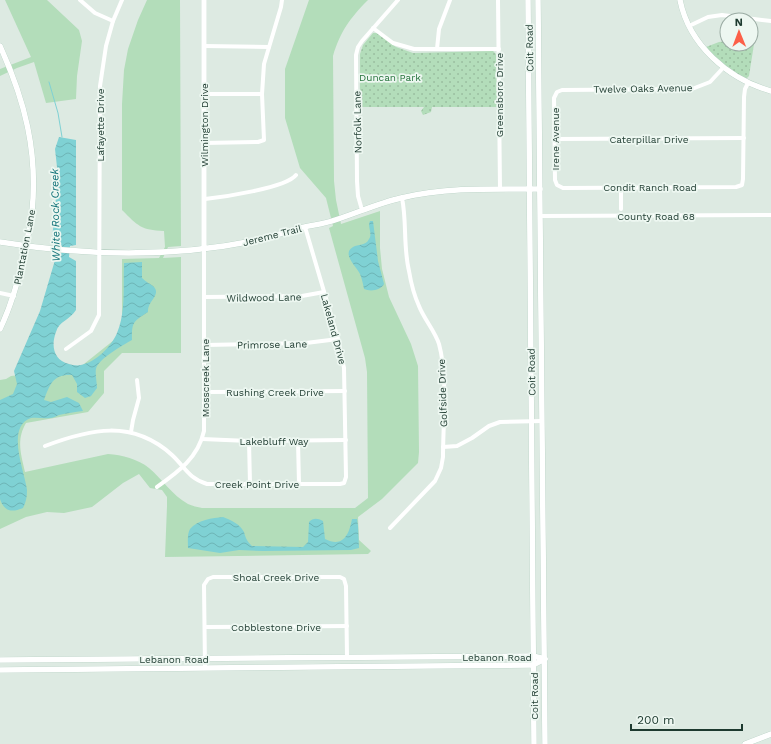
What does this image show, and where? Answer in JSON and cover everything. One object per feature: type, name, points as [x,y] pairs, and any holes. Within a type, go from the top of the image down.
[{"type":"main road","name":"Wilmington Drive","points":[[204,0],[204,249]]},
{"type":"main road","name":"Coit Road","points":[[528,0],[534,743]]},
{"type":"main road","name":"Coit Road","points":[[538,0],[545,743]]},
{"type":"main road","points":[[680,0],[689,26],[704,49],[724,68],[748,83],[771,91]]},
{"type":"main road","name":"Plantation Lane","points":[[0,46],[22,100],[31,144],[33,178],[32,211],[26,246],[14,296],[0,329]]},
{"type":"main road","points":[[529,62],[539,62]]},
{"type":"main road","name":"Jereme Trail","points":[[0,242],[72,252],[164,253],[204,249],[252,241],[334,221],[362,210],[402,198],[444,191],[540,189]]},
{"type":"main road","points":[[530,270],[541,269]]},
{"type":"main road","points":[[532,488],[543,488]]},
{"type":"main road","points":[[533,570],[544,570]]},
{"type":"main road","name":"Lebanon Road","points":[[0,660],[533,656],[545,659]]},
{"type":"main road","points":[[459,657],[459,666]]},
{"type":"main road","points":[[347,658],[348,667]]},
{"type":"main road","name":"Lebanon Road","points":[[0,670],[533,665],[545,659]]},
{"type":"main road","points":[[111,660],[111,669]]},
{"type":"main road","points":[[745,744],[771,734]]},
{"type":"main road","points":[[534,743],[545,743]]},
{"type":"street","points":[[80,0],[95,13],[113,21]]},
{"type":"street","name":"Lafayette Drive","points":[[66,349],[91,330],[98,319],[100,310],[100,86],[105,50],[113,21],[122,0]]},
{"type":"street","points":[[204,143],[258,142],[264,140],[262,94],[264,64],[282,0]]},
{"type":"street","name":"Norfolk Lane","points":[[362,210],[358,196],[357,181],[356,58],[360,44],[398,0]]},
{"type":"street","points":[[437,49],[439,29],[450,0]]},
{"type":"street","name":"Greensboro Drive","points":[[498,0],[500,189]]},
{"type":"street","points":[[689,26],[708,17],[722,15],[771,21]]},
{"type":"street","points":[[373,28],[399,46],[414,49],[499,49]]},
{"type":"street","points":[[204,46],[269,47]]},
{"type":"street","name":"Twelve Oaks Avenue","points":[[557,92],[562,90],[692,89],[710,82],[724,68]]},
{"type":"street","points":[[744,138],[744,97],[745,89],[748,83]]},
{"type":"street","name":"Irene Avenue","points":[[557,92],[554,98],[555,180],[557,185]]},
{"type":"street","points":[[204,94],[262,94]]},
{"type":"street","name":"Caterpillar Drive","points":[[554,139],[744,138]]},
{"type":"street","name":"Condit Ranch Road","points":[[557,185],[563,188],[736,187],[742,185],[743,179],[744,138]]},
{"type":"street","points":[[205,199],[242,193],[284,183],[293,179],[296,175]]},
{"type":"street","points":[[621,188],[621,209]]},
{"type":"street","name":"Golfside Drive","points":[[390,528],[435,481],[441,468],[443,447],[444,379],[442,358],[438,342],[419,306],[412,287],[406,250],[405,214],[402,198]]},
{"type":"street","name":"County Road 68","points":[[541,216],[771,215]]},
{"type":"street","name":"Lakeland Drive","points":[[305,227],[338,338],[344,368],[346,440],[345,482]]},
{"type":"street","name":"Mosscreek Lane","points":[[157,487],[183,468],[196,453],[204,431],[204,249]]},
{"type":"street","name":"Wildwood Lane","points":[[204,297],[302,296],[324,292]]},
{"type":"street","points":[[0,293],[14,296]]},
{"type":"street","name":"Primrose Lane","points":[[205,345],[306,343],[338,338]]},
{"type":"street","points":[[131,432],[139,398],[137,380]]},
{"type":"street","name":"Rushing Creek Drive","points":[[205,392],[345,392]]},
{"type":"street","points":[[443,447],[456,446],[472,438],[489,426],[500,422],[542,421]]},
{"type":"street","name":"Creek Point Drive","points":[[45,446],[75,435],[96,431],[116,430],[131,432],[159,445],[175,458],[193,478],[207,484],[340,484],[345,482]]},
{"type":"street","name":"Lakebluff Way","points":[[202,439],[249,441],[346,440]]},
{"type":"street","points":[[298,440],[299,484]]},
{"type":"street","points":[[249,441],[250,484]]},
{"type":"street","name":"Shoal Creek Drive","points":[[205,627],[204,585],[208,579],[213,577],[340,577],[344,579],[346,586],[347,626]]},
{"type":"street","points":[[347,626],[347,658]]},
{"type":"street","name":"Cobblestone Drive","points":[[205,627],[347,626]]},
{"type":"street","points":[[205,627],[205,668]]},
{"type":"green space","points":[[5,0],[47,0],[79,30],[82,41],[77,76],[76,99],[46,103],[34,62],[0,76],[0,69],[31,57]]},
{"type":"green space","points":[[147,0],[180,0],[181,246],[168,247],[163,258],[181,257],[181,353],[122,353],[104,371],[104,393],[88,412],[26,423],[20,441],[25,472],[108,454],[119,455],[140,462],[154,472],[172,492],[182,500],[190,505],[202,508],[355,508],[368,498],[367,372],[365,358],[329,228],[333,226],[326,198],[300,168],[285,118],[285,69],[309,0],[368,0],[342,32],[333,56],[334,181],[336,200],[341,224],[380,211],[380,248],[382,269],[389,297],[411,344],[418,366],[419,452],[418,463],[382,499],[358,517],[359,540],[371,551],[368,554],[165,557],[167,497],[162,490],[150,488],[139,474],[123,483],[92,507],[64,513],[47,512],[26,517],[0,529],[0,380],[11,376],[79,368],[119,336],[122,320],[122,259],[159,258],[165,247],[164,231],[150,230],[140,226],[122,210],[122,104],[124,70],[128,49]]},
{"type":"green space","name":"Duncan Park","points":[[373,33],[377,33],[396,47],[413,53],[493,51],[496,54],[497,107],[432,107],[431,112],[423,115],[421,111],[424,107],[360,107],[360,54],[363,45]]},
{"type":"green space","points":[[719,42],[719,52],[753,52],[749,76],[745,80],[719,61],[706,47]]},
{"type":"water","points":[[59,137],[76,140],[76,245],[70,246],[69,257],[76,261],[76,310],[57,328],[54,337],[54,347],[57,356],[64,362],[73,365],[81,365],[92,361],[111,343],[117,333],[122,317],[124,299],[124,263],[142,262],[142,278],[153,286],[156,294],[150,304],[148,312],[134,323],[132,340],[111,353],[98,365],[96,371],[97,388],[91,396],[85,398],[77,392],[77,384],[72,375],[60,376],[50,385],[44,400],[51,402],[67,397],[79,403],[83,411],[62,414],[51,418],[31,418],[23,423],[19,431],[18,451],[26,482],[27,497],[23,508],[12,511],[8,510],[4,506],[0,499],[0,400],[13,394],[17,384],[14,371],[40,311],[55,260],[60,257],[62,246],[52,240],[58,176],[55,149]]},
{"type":"water","points":[[370,221],[373,221],[378,261],[384,284],[381,288],[367,290],[364,289],[360,274],[349,257],[349,253],[353,247],[364,244],[368,241],[370,237]]},
{"type":"water","points":[[223,517],[240,527],[252,546],[303,547],[308,542],[309,522],[312,520],[317,519],[323,521],[325,539],[336,542],[341,541],[347,535],[352,519],[357,519],[359,548],[351,550],[239,550],[220,553],[188,548],[188,533],[193,526],[205,520]]},
{"type":"waterway","name":"White Rock Creek","points":[[49,82],[58,113],[62,137]]}]
